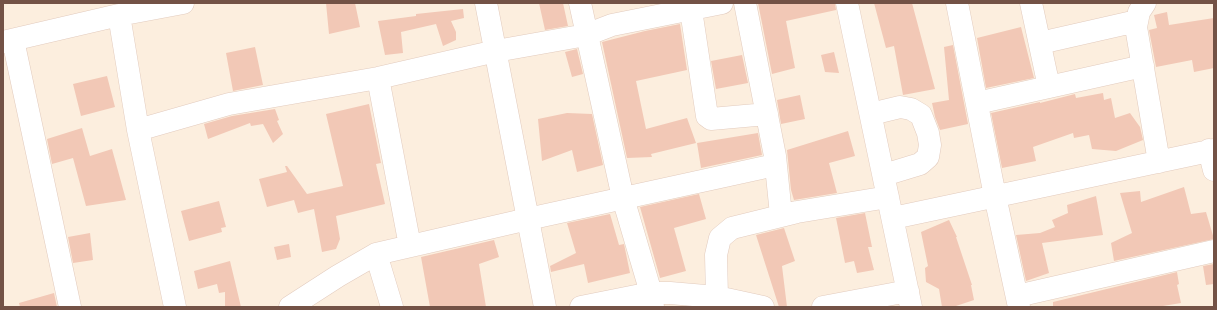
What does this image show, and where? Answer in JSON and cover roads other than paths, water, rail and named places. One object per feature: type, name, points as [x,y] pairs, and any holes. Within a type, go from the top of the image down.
[{"type":"street","points":[[70,307],[8,41],[119,15],[150,6],[183,3]]},
{"type":"street","points":[[486,3],[545,307]]},
{"type":"street","points":[[580,3],[623,198],[652,300]]},
{"type":"street","points":[[138,130],[229,104],[378,78],[496,51],[586,35],[612,25],[722,3]]},
{"type":"street","points":[[745,3],[775,156],[781,215]]},
{"type":"street","points":[[824,307],[910,299],[847,3]]},
{"type":"street","points":[[959,3],[995,196],[1018,301],[1214,251]]},
{"type":"street","points":[[1031,3],[1049,87]]},
{"type":"street","points":[[1040,42],[1143,8]]},
{"type":"street","points":[[1143,8],[1136,27],[1159,162]]},
{"type":"street","points":[[691,10],[707,116],[711,120],[767,114]]},
{"type":"street","points":[[119,15],[138,130],[175,307]]},
{"type":"street","points":[[977,103],[1142,66]]},
{"type":"street","points":[[378,78],[410,246]]},
{"type":"street","points":[[871,114],[900,107],[911,109],[921,115],[928,132],[930,145],[928,157],[920,164],[884,175]]},
{"type":"street","points":[[893,218],[1159,162],[1212,157]]},
{"type":"street","points":[[290,307],[338,276],[376,254],[775,165]]},
{"type":"street","points":[[717,297],[716,255],[720,238],[732,228],[781,215],[888,197]]},
{"type":"street","points":[[376,254],[392,307]]},
{"type":"street","points":[[581,307],[652,300],[670,293],[717,297],[763,307]]}]
